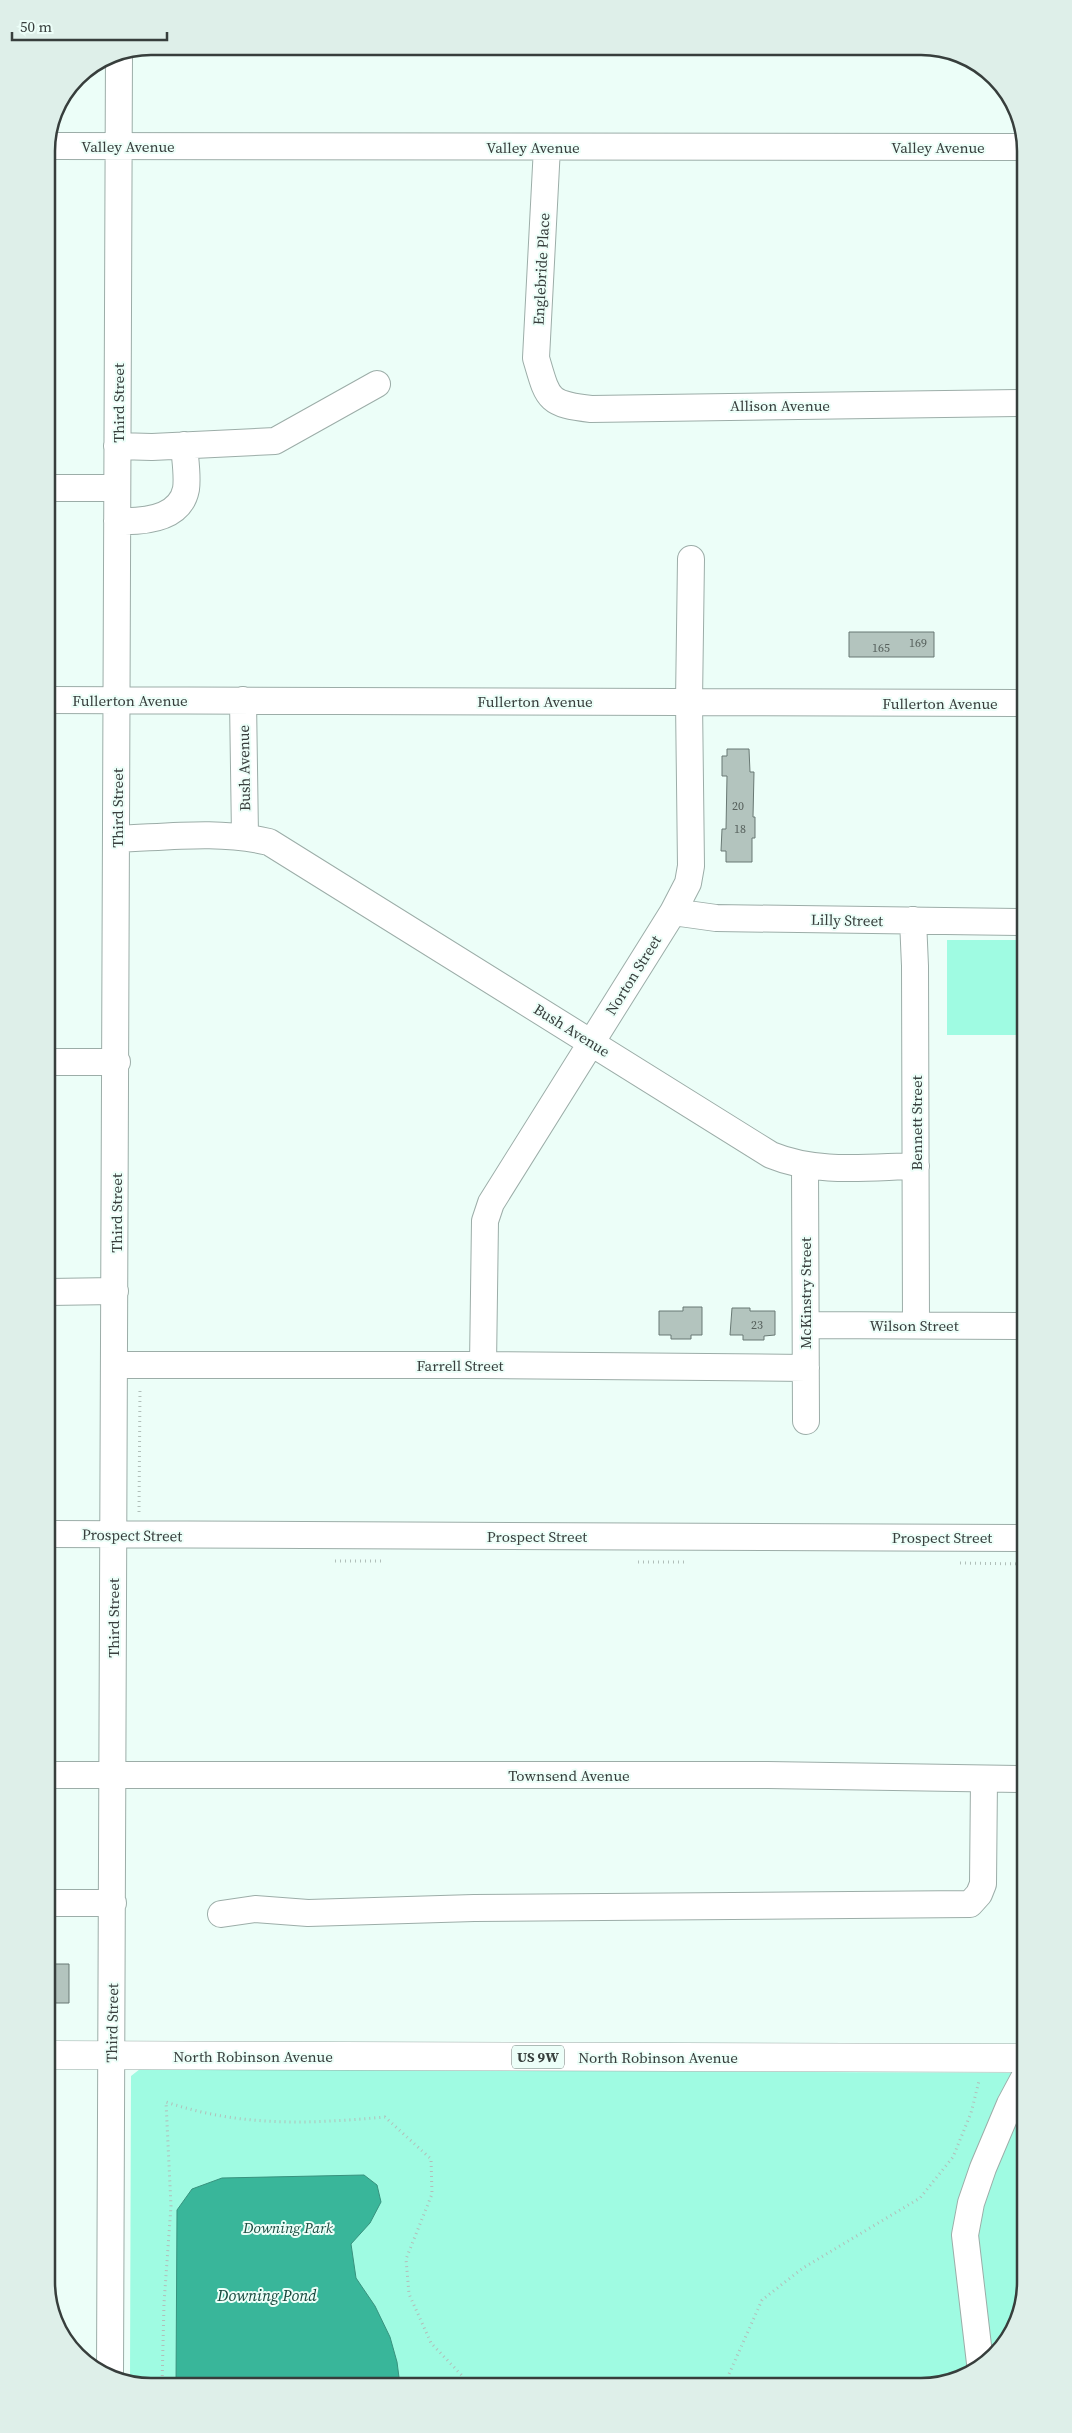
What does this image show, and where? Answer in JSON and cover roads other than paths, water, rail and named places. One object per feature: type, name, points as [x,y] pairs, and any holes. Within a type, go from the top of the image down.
[{"type":"highway","name":"North Robinson Avenue","points":[[55,2056],[1017,2058]]},
{"type":"street","name":"Third Street","points":[[110,2368],[113,1776],[126,1535],[115,1365],[119,60]]},
{"type":"street","name":"Valley Avenue","points":[[55,146],[1017,147]]},
{"type":"street","name":"Englebride Place","points":[[546,391],[536,358],[547,146]]},
{"type":"street","points":[[117,446],[184,446],[275,441],[377,384]]},
{"type":"street","name":"Allison Avenue","points":[[546,391],[553,400],[566,406],[591,409],[1017,403]]},
{"type":"street","points":[[117,521],[150,520],[176,508],[183,500],[186,487],[184,446]]},
{"type":"street","points":[[55,488],[117,488]]},
{"type":"street","name":"Norton Street","points":[[483,1365],[485,1221],[491,1203],[673,912],[688,883],[691,866],[689,701],[691,559]]},
{"type":"street","name":"Fullerton Avenue","points":[[55,700],[1017,703]]},
{"type":"street","name":"Bush Avenue","points":[[243,700],[245,836]]},
{"type":"street","name":"Bush Avenue","points":[[117,839],[216,834],[245,836],[269,842],[771,1155],[793,1164],[825,1168],[916,1166]]},
{"type":"street","name":"Lilly Street","points":[[673,912],[716,918],[1017,922]]},
{"type":"street","name":"Bennett Street","points":[[913,920],[915,966],[916,1325]]},
{"type":"street","points":[[55,1062],[117,1062]]},
{"type":"street","name":"McKinstry Street","points":[[804,1166],[806,1421]]},
{"type":"street","points":[[55,1292],[115,1291]]},
{"type":"street","name":"Wilson Street","points":[[806,1325],[1017,1326]]},
{"type":"street","name":"Farrell Street","points":[[115,1365],[483,1365],[806,1368]]},
{"type":"street","name":"Prospect Street","points":[[55,1534],[1017,1538]]},
{"type":"street","name":"Townsend Avenue","points":[[55,1775],[768,1775],[1017,1779]]},
{"type":"street","points":[[220,1914],[255,1909],[308,1913],[474,1908],[970,1904],[979,1894],[983,1884],[984,1779]]},
{"type":"street","points":[[55,1903],[113,1903]]},
{"type":"street","points":[[979,2358],[965,2235],[971,2203],[983,2168],[1017,2091]]},
{"type":"water","name":"Downing Pond","points":[[364,2175],[377,2185],[381,2202],[370,2223],[351,2244],[356,2278],[375,2306],[390,2337],[399,2378],[176,2378],[177,2210],[192,2189],[222,2178]]},
{"type":"park label","name":"Downing Park","points":[[288,2227]]}]
